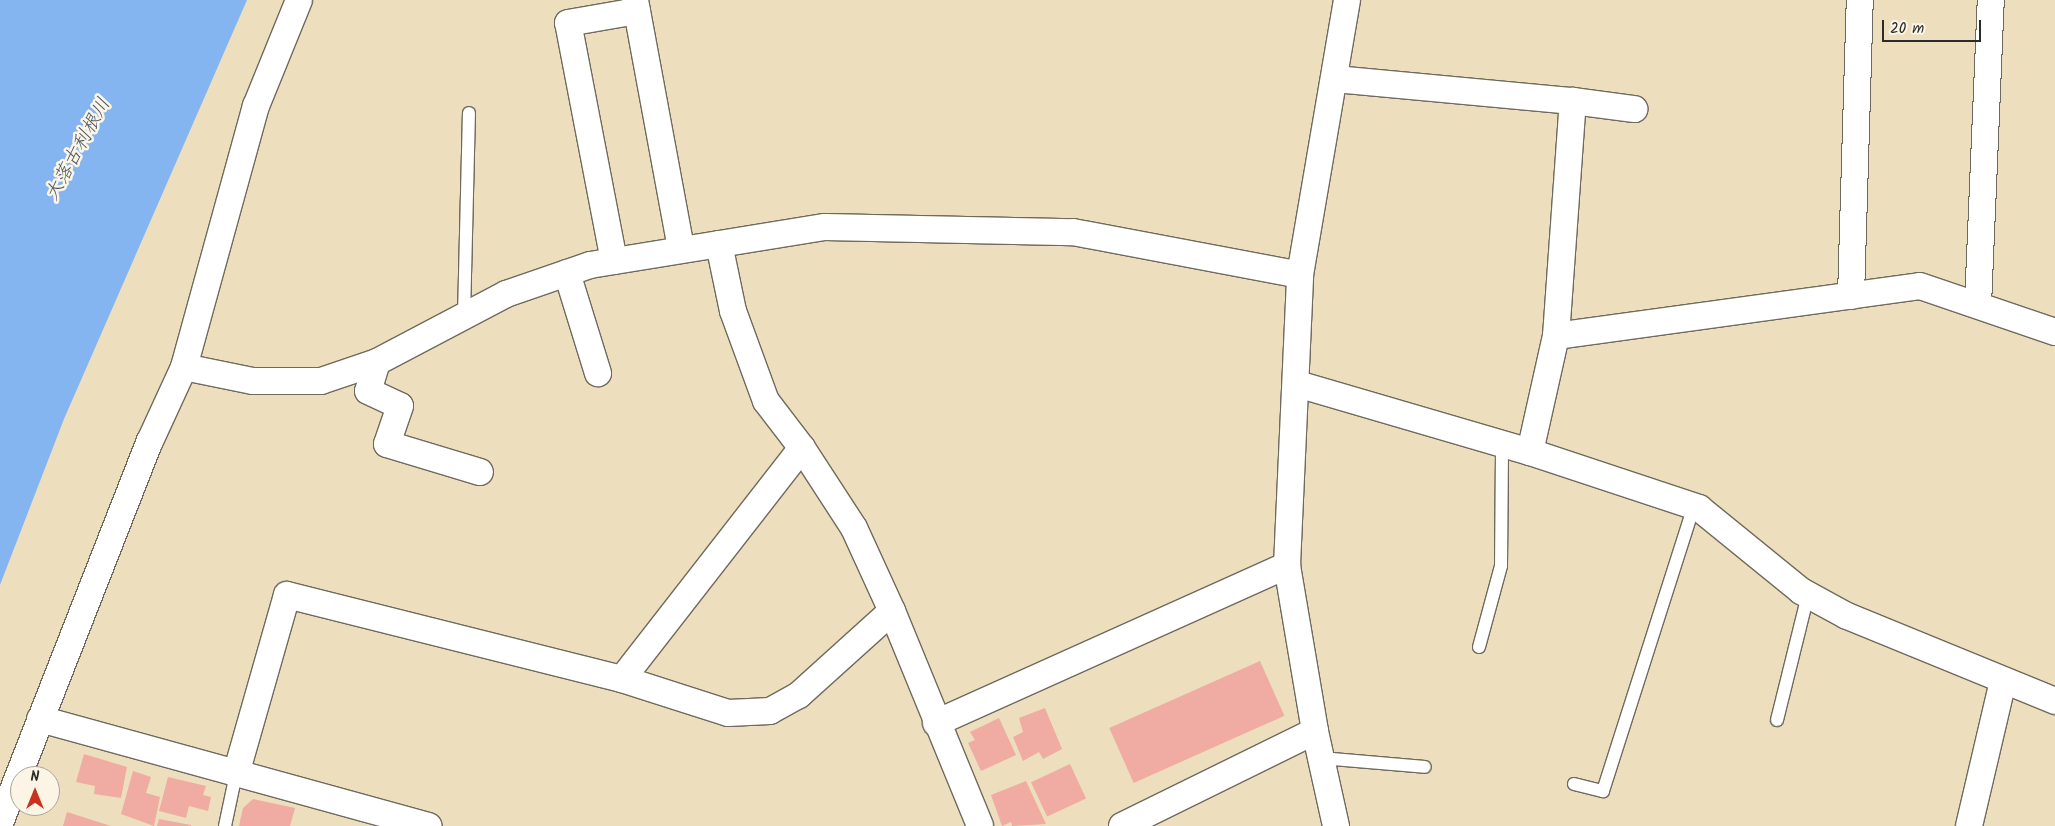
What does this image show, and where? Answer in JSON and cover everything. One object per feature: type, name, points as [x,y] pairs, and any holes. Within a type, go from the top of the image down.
[{"type":"street","points":[[0,822],[150,441],[184,367],[256,106],[299,0]]},
{"type":"street","points":[[1336,826],[1315,730],[1286,565],[1297,384],[1300,275],[1335,79],[1346,0]]},
{"type":"street","points":[[1850,296],[1860,0]]},
{"type":"street","points":[[1978,305],[1990,0]]},
{"type":"street","points":[[614,261],[568,24],[636,5],[681,249]]},
{"type":"street","points":[[1335,79],[1573,101],[1634,109]]},
{"type":"street","points":[[1530,452],[1556,336],[1573,101]]},
{"type":"street","points":[[184,367],[254,381],[321,381],[378,362],[506,294],[567,273],[614,261],[681,249],[825,227],[1074,232],[1300,275]]},
{"type":"street","points":[[719,244],[733,311],[766,401],[802,448],[854,528],[892,611],[936,723],[980,826]]},
{"type":"street","points":[[567,273],[598,373]]},
{"type":"street","points":[[1556,336],[1920,286],[2055,332]]},
{"type":"street","points":[[378,362],[368,391],[400,406],[387,444],[480,472]]},
{"type":"street","points":[[1297,384],[1530,452],[1694,506],[1808,594],[1846,616],[2055,701]]},
{"type":"street","points":[[622,679],[802,448]]},
{"type":"street","points":[[936,723],[1286,565]]},
{"type":"street","points":[[236,774],[287,594],[622,679],[728,714],[770,711],[799,695],[892,611]]},
{"type":"street","points":[[1969,826],[2003,681]]},
{"type":"street","points":[[40,719],[430,826]]},
{"type":"street","points":[[1122,826],[1315,730]]},
{"type":"lane","points":[[464,316],[469,113]]},
{"type":"lane","points":[[1479,647],[1500,566],[1502,444]]},
{"type":"lane","points":[[1574,784],[1604,790],[1694,506]]},
{"type":"lane","points":[[1777,720],[1808,594]]},
{"type":"lane","points":[[1321,758],[1425,767]]},
{"type":"lane","points":[[225,826],[236,774]]},
{"type":"water","name":"大落古利根川","points":[[0,0],[247,0],[64,419],[0,585]]},
{"type":"building","points":[[1260,661],[1284,716],[1134,783],[1109,728]]},
{"type":"building","points":[[1045,708],[1062,749],[1043,759],[1039,752],[1023,761],[1013,737],[1023,732],[1019,718]]},
{"type":"building","points":[[999,718],[1016,755],[981,771],[968,743],[975,740],[970,732]]},
{"type":"building","points":[[84,754],[127,767],[121,798],[94,794],[95,786],[76,782]]},
{"type":"building","points":[[1070,764],[1086,798],[1047,817],[1031,782]]},
{"type":"building","points":[[133,771],[151,777],[146,793],[160,797],[154,826],[121,814]]},
{"type":"building","points":[[168,777],[206,786],[203,795],[211,797],[208,811],[189,806],[186,818],[159,811]]},
{"type":"building","points":[[1026,781],[1046,824],[1012,826],[1011,822],[1002,826],[991,795]]},
{"type":"building","points":[[253,799],[295,808],[290,826],[239,826],[243,808]]},
{"type":"building","points":[[67,812],[111,826],[63,826]]},
{"type":"building","points":[[159,819],[191,825],[191,826],[157,826]]}]
